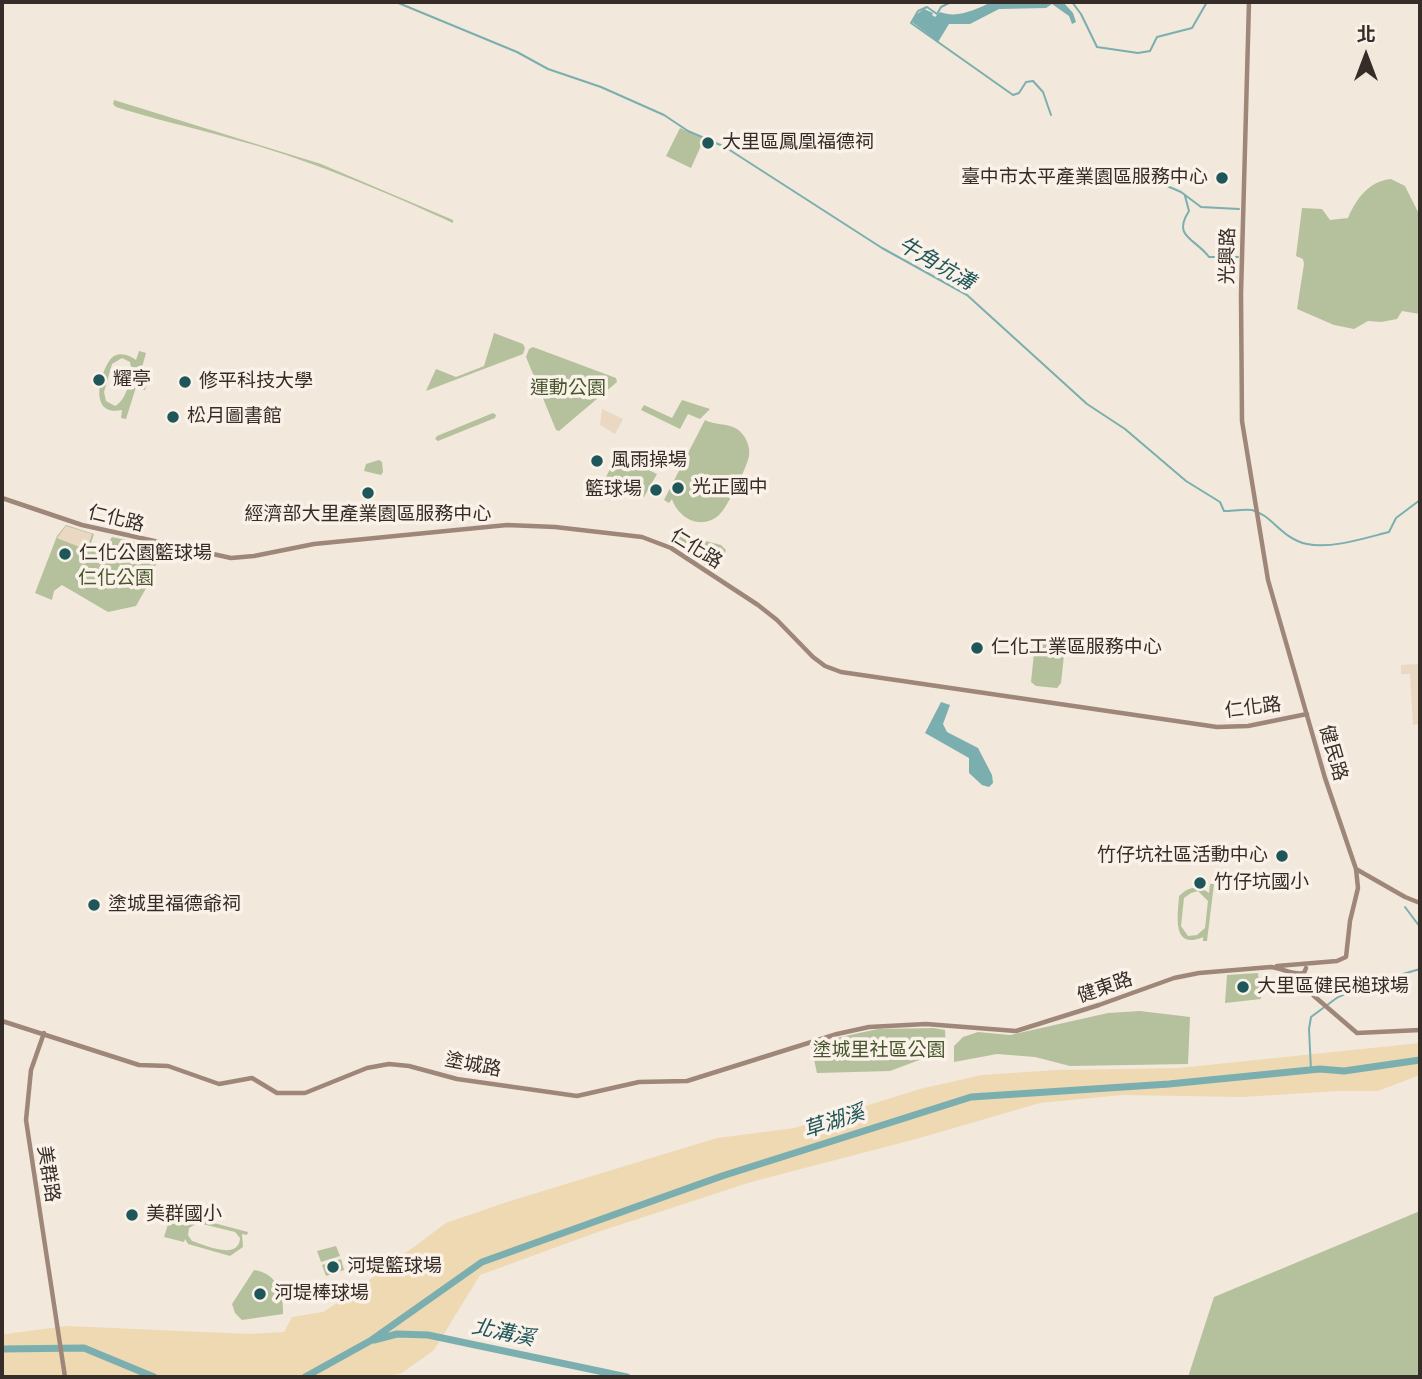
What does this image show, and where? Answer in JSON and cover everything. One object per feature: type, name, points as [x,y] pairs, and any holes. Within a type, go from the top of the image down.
[{"type":"street","name":"光興路","points":[[1249,2],[1241,294],[1242,421],[1260,520]]},
{"type":"street","name":"仁化路","points":[[2,498],[82,525],[231,558],[314,544],[507,525],[555,527],[634,536],[663,544],[758,605],[817,660],[841,672],[1217,727],[1248,726],[1307,714]]},
{"type":"street","name":"健民路","points":[[1260,520],[1268,580],[1325,778],[1356,869],[1358,888],[1350,921],[1346,957],[1310,967]]},
{"type":"street","points":[[1356,869],[1420,903]]},
{"type":"street","points":[[1296,964],[1296,973],[1302,974],[1310,967]]},
{"type":"street","name":"健東路","points":[[949,1025],[1016,1031],[1174,978],[1206,972],[1296,964],[1310,967]]},
{"type":"street","name":"健東路","points":[[1270,967],[1296,973]]},
{"type":"street","points":[[1307,986],[1310,967]]},
{"type":"street","name":"健東路","points":[[1288,971],[1357,1033],[1420,1030]]},
{"type":"street","name":"塗城路","points":[[2,1021],[139,1065],[168,1066],[219,1084],[252,1079],[277,1093],[305,1093],[357,1071],[389,1064],[409,1066],[457,1079],[577,1097],[632,1083],[687,1081],[837,1034],[869,1027],[904,1024],[949,1025]]},
{"type":"street","name":"美群路","points":[[44,1033],[31,1070],[26,1120],[65,1377]]},
{"type":"green space","points":[[114,100],[321,164],[453,220],[453,223],[315,165],[258,146],[116,107]]},
{"type":"green space","points":[[680,128],[704,139],[691,168],[666,156]]},
{"type":"green space","points":[[1391,179],[1405,186],[1420,216],[1420,314],[1402,311],[1397,319],[1368,321],[1354,329],[1334,325],[1297,309],[1304,264],[1303,259],[1296,256],[1302,208],[1322,209],[1330,220],[1348,218],[1364,192],[1376,183]]},
{"type":"green space","points":[[494,333],[523,344],[523,354],[426,391],[436,369],[456,377],[484,366]]},
{"type":"green space","name":"運動公園","points":[[533,347],[616,378],[617,382],[559,431],[556,430],[526,357],[529,349]]},
{"type":"green space","points":[[139,351],[146,353],[141,371],[150,374],[145,390],[136,387],[126,419],[121,418],[122,410],[110,410],[103,406],[100,398],[102,378],[105,368],[114,356],[123,354],[136,360]],"holes":[[[122,358],[130,362],[128,387],[115,406],[106,401],[104,392],[112,364]]]},
{"type":"green space","points":[[682,400],[710,409],[700,419],[688,414],[680,429],[641,410],[644,405],[672,418]]},
{"type":"green space","points":[[493,413],[495,418],[438,441],[435,439],[437,436]]},
{"type":"green space","points":[[705,420],[740,431],[747,441],[749,453],[741,478],[723,511],[712,520],[698,522],[679,512],[672,499],[669,503],[664,500]]},
{"type":"green space","points":[[617,455],[657,474],[644,497],[606,477]]},
{"type":"green space","points":[[379,460],[382,462],[381,475],[364,471],[366,464]]},
{"type":"green space","name":"仁化公園","points":[[66,525],[94,534],[90,546],[104,549],[112,537],[162,548],[149,583],[136,606],[108,612],[62,585],[54,591],[52,600],[35,593],[57,536]]},
{"type":"green space","points":[[686,536],[721,545],[726,550],[720,565],[711,569],[672,543],[675,537]]},
{"type":"green space","points":[[1039,641],[1065,646],[1061,683],[1057,688],[1036,686],[1031,682],[1035,643]]},
{"type":"green space","points":[[1210,884],[1214,884],[1207,941],[1203,941],[1203,937],[1186,939],[1179,929],[1179,896],[1194,888],[1209,893]],"holes":[[[1198,891],[1208,901],[1205,928],[1197,935],[1188,936],[1181,926],[1184,898]]]},
{"type":"green space","name":"大里區健民槌球場","points":[[1258,973],[1261,999],[1225,1003],[1227,975]]},
{"type":"green space","points":[[1140,1011],[1190,1017],[1188,1064],[1070,1066],[1035,1057],[997,1054],[954,1062],[954,1046],[963,1037],[978,1032],[1010,1035],[1108,1013]]},
{"type":"green space","name":"塗城里社區公園","points":[[878,1029],[945,1030],[946,1050],[890,1071],[817,1073],[811,1046]]},
{"type":"green space","points":[[1420,1211],[1420,1377],[1188,1377],[1214,1297]]},
{"type":"green space","points":[[187,1216],[248,1232],[247,1235],[242,1234],[243,1247],[230,1256],[188,1244],[185,1239],[184,1242],[164,1237],[170,1218],[187,1223],[189,1221]],"holes":[[[198,1223],[235,1232],[240,1238],[238,1245],[228,1250],[192,1241],[188,1235],[189,1228]]]},
{"type":"green space","name":"河堤籃球場","points":[[336,1246],[340,1256],[321,1262],[317,1251]]},
{"type":"green space","name":"河堤籃球場","points":[[341,1259],[344,1270],[326,1276],[322,1265]]},
{"type":"green space","name":"河堤棒球場","points":[[254,1270],[268,1275],[278,1286],[283,1314],[242,1320],[235,1313],[232,1304]]},
{"type":"sand","points":[[1420,1043],[1420,1075],[1378,1091],[1242,1097],[1122,1095],[1040,1103],[751,1182],[595,1233],[480,1275],[434,1350],[402,1373],[384,1377],[2,1377],[2,1335],[6,1334],[67,1326],[249,1334],[284,1332],[292,1317],[323,1312],[446,1223],[717,1138],[795,1128],[920,1089],[982,1075],[1056,1070],[1179,1068]]},
{"type":"shaded area","points":[[602,409],[623,419],[615,434],[600,425]]},
{"type":"shaded area","points":[[66,526],[92,534],[87,550],[57,538]]},
{"type":"shaded area","points":[[1420,664],[1420,724],[1413,725],[1410,674],[1401,674],[1401,665]]},
{"type":"water","points":[[992,2],[1063,2],[1073,13],[1076,22],[1072,24],[1069,16],[1052,4],[1046,8],[999,9],[970,24],[949,24],[938,42],[912,22],[924,9],[935,17],[940,12],[960,14]]},
{"type":"water","points":[[941,702],[950,705],[943,724],[947,732],[978,748],[992,775],[993,783],[989,787],[982,785],[969,773],[969,758],[925,733]]},
{"type":"waterway","name":"牛角坑溝","points":[[396,2],[517,52],[548,69],[601,87],[664,115],[688,131],[725,147],[882,248],[967,295],[1087,404],[1125,429],[1186,481],[1220,502],[1224,511],[1252,510],[1298,541],[1327,545],[1389,532],[1396,518],[1420,500]]},
{"type":"waterway","points":[[951,2],[941,7],[937,14],[927,7],[918,11],[911,23],[1013,95],[1019,93],[1026,82],[1033,81],[1043,92],[1051,115]]},
{"type":"waterway","points":[[1072,2],[1097,47],[1138,53],[1150,51],[1157,37],[1192,28],[1207,2]]},
{"type":"waterway","points":[[1160,183],[1181,192],[1201,207],[1239,209]]},
{"type":"waterway","points":[[1185,196],[1189,211],[1183,226],[1187,237],[1209,257],[1238,257]]},
{"type":"waterway","points":[[1405,907],[1420,927]]},
{"type":"waterway","points":[[1311,1070],[1311,1017],[1338,997],[1372,983],[1420,969]]},
{"type":"waterway","name":"草湖溪","points":[[305,1377],[370,1341],[482,1262],[722,1176],[971,1097],[1169,1084],[1320,1069],[1344,1071],[1420,1060]]},
{"type":"waterway","name":"北溝溪","points":[[374,1340],[397,1334],[428,1335],[627,1377]]},
{"type":"waterway","name":"草湖溪","points":[[2,1349],[84,1348],[154,1377]]},
{"type":"place","name":"大里區鳳凰福德祠","points":[[708,143]]},
{"type":"place","name":"臺中市太平產業園區服務中心","points":[[1222,178]]},
{"type":"place","name":"耀亭","points":[[99,380]]},
{"type":"place","name":"修平科技大學","points":[[185,382]]},
{"type":"place","name":"松月圖書館","points":[[173,417]]},
{"type":"place","name":"風雨操場","points":[[597,461]]},
{"type":"place","name":"光正國中","points":[[678,488]]},
{"type":"place","name":"籃球場","points":[[656,490]]},
{"type":"place","name":"經濟部大里產業園區服務中心","points":[[368,493]]},
{"type":"place","name":"仁化公園籃球場","points":[[65,554]]},
{"type":"place","name":"仁化工業區服務中心","points":[[977,648]]},
{"type":"place","name":"竹仔坑社區活動中心","points":[[1282,856]]},
{"type":"place","name":"竹仔坑國小","points":[[1200,883]]},
{"type":"place","name":"塗城里福德爺祠","points":[[94,905]]},
{"type":"place","name":"大里區健民槌球場","points":[[1243,987]]},
{"type":"place","name":"美群國小","points":[[132,1215]]},
{"type":"place","name":"河堤籃球場","points":[[333,1267]]},
{"type":"place","name":"河堤棒球場","points":[[260,1294]]}]
